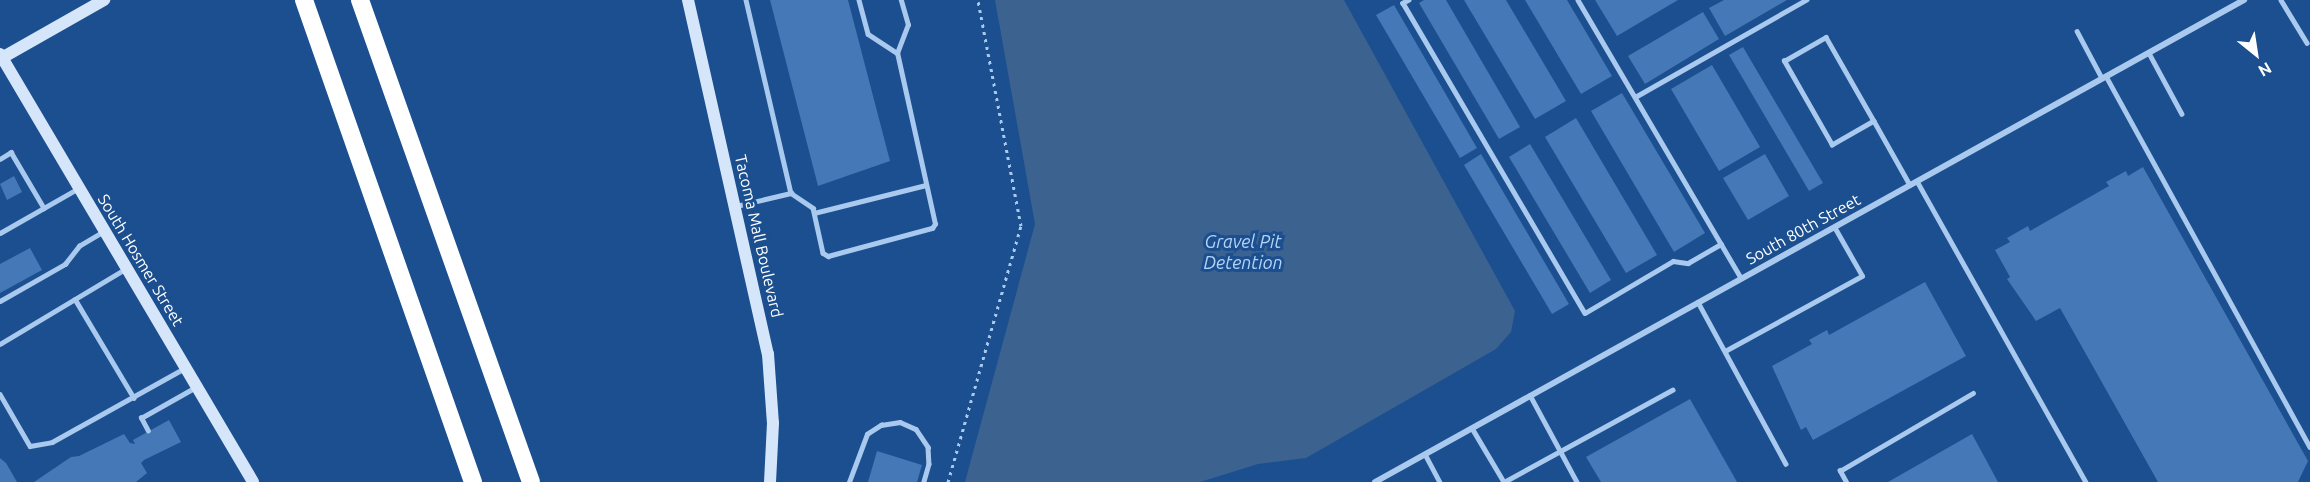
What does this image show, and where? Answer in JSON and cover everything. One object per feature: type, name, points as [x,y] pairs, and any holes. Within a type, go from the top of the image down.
[{"type":"highway","points":[[304,0],[474,482]]},
{"type":"highway","points":[[360,0],[531,482]]},
{"type":"main road","points":[[1,57],[104,0]]},
{"type":"main road","name":"Tacoma Mall Boulevard","points":[[689,0],[768,354],[773,423],[770,482]]},
{"type":"main road","name":"South Hosmer Street","points":[[1,57],[253,482]]},
{"type":"street","name":"South 80th Street","points":[[1375,482],[2244,0]]},
{"type":"lane","points":[[746,0],[791,193],[814,213],[824,253],[828,256],[932,228],[935,224],[897,53],[908,25],[901,0]]},
{"type":"lane","points":[[859,0],[868,34],[897,53]]},
{"type":"lane","points":[[1409,0],[1403,3],[1585,313],[1673,261],[1688,263],[1721,244]]},
{"type":"lane","points":[[1578,0],[1741,279]]},
{"type":"lane","points":[[1635,98],[1806,0]]},
{"type":"lane","points":[[2282,0],[2307,43]]},
{"type":"lane","points":[[2077,31],[2175,200],[2310,447]]},
{"type":"lane","points":[[1874,121],[1832,145],[1784,61],[1826,37],[1874,121],[1914,183],[2086,482]]},
{"type":"lane","points":[[2149,53],[2182,114]]},
{"type":"lane","points":[[0,159],[11,152],[44,208]]},
{"type":"lane","points":[[814,213],[926,185]]},
{"type":"lane","points":[[0,233],[79,187]]},
{"type":"lane","points":[[736,206],[791,193]]},
{"type":"lane","points":[[1725,351],[1862,276],[1834,227]]},
{"type":"lane","points":[[0,301],[65,264],[79,246],[104,231]]},
{"type":"lane","points":[[0,344],[127,268]]},
{"type":"lane","points":[[75,299],[134,398]]},
{"type":"lane","points":[[1698,302],[1786,464]]},
{"type":"lane","points":[[0,394],[30,446],[52,442],[185,368]]},
{"type":"lane","points":[[148,431],[141,418],[196,387]]},
{"type":"lane","points":[[1472,428],[1504,482],[1672,390]]},
{"type":"lane","points":[[1846,482],[1840,471],[1974,393]]},
{"type":"lane","points":[[1530,395],[1562,450],[1577,482]]},
{"type":"lane","points":[[849,482],[867,434],[882,425],[900,422],[916,429],[928,447],[929,464],[924,482]]},
{"type":"lane","points":[[1425,454],[1440,482]]},
{"type":"path","points":[[948,482],[1021,226],[978,0]]},
{"type":"water","name":"Gravel Pit Detention","points":[[995,0],[1344,0],[1515,311],[1511,332],[1496,349],[1306,458],[1258,464],[1200,482],[965,482],[1035,224]]},
{"type":"building","points":[[770,0],[848,0],[890,161],[818,186]]},
{"type":"building","points":[[1424,0],[1446,0],[1520,127],[1499,139],[1419,3]]},
{"type":"building","points":[[1464,0],[1506,0],[1566,101],[1535,119]]},
{"type":"building","points":[[1525,0],[1567,0],[1612,76],[1581,94]]},
{"type":"building","points":[[1595,0],[1678,0],[1617,36]]},
{"type":"building","points":[[1724,0],[1787,0],[1725,36],[1709,8]]},
{"type":"building","points":[[1394,5],[1477,148],[1460,158],[1376,15]]},
{"type":"building","points":[[1703,12],[1719,39],[1645,84],[1628,56]]},
{"type":"building","points":[[1743,47],[1823,183],[1809,191],[1729,55]]},
{"type":"building","points":[[1712,65],[1760,147],[1719,171],[1671,89]]},
{"type":"building","points":[[1622,93],[1705,233],[1674,252],[1591,111]]},
{"type":"building","points":[[1576,118],[1657,255],[1626,273],[1545,137]]},
{"type":"building","points":[[1530,144],[1611,280],[1590,293],[1509,157]]},
{"type":"building","points":[[1481,154],[1569,304],[1552,314],[1464,165]]},
{"type":"building","points":[[1765,154],[1789,196],[1748,220],[1723,178]]},
{"type":"building","points":[[2143,167],[2308,461],[2298,482],[2158,482],[2060,308],[2036,321],[2007,279],[2010,277],[1995,250],[2010,242],[2007,238],[2028,226],[2030,231],[2109,186],[2106,182],[2126,171],[2128,176]]},
{"type":"building","points":[[14,176],[22,192],[7,200],[0,184]]},
{"type":"building","points":[[30,248],[42,270],[0,293],[0,264]]},
{"type":"building","points":[[1925,282],[1966,356],[1813,440],[1806,427],[1801,430],[1772,366],[1812,344],[1809,340],[1827,330],[1829,335]]},
{"type":"building","points":[[1690,399],[1737,482],[1601,482],[1586,457]]},
{"type":"building","points":[[169,420],[181,442],[144,460],[141,463],[147,473],[136,482],[34,482],[71,457],[79,456],[124,434],[130,443],[135,444],[133,440]]},
{"type":"building","points":[[1972,434],[1998,482],[1888,482]]},
{"type":"building","points":[[877,451],[922,465],[917,482],[868,482]]},
{"type":"building","points":[[0,458],[6,463],[17,482],[0,482]]}]
